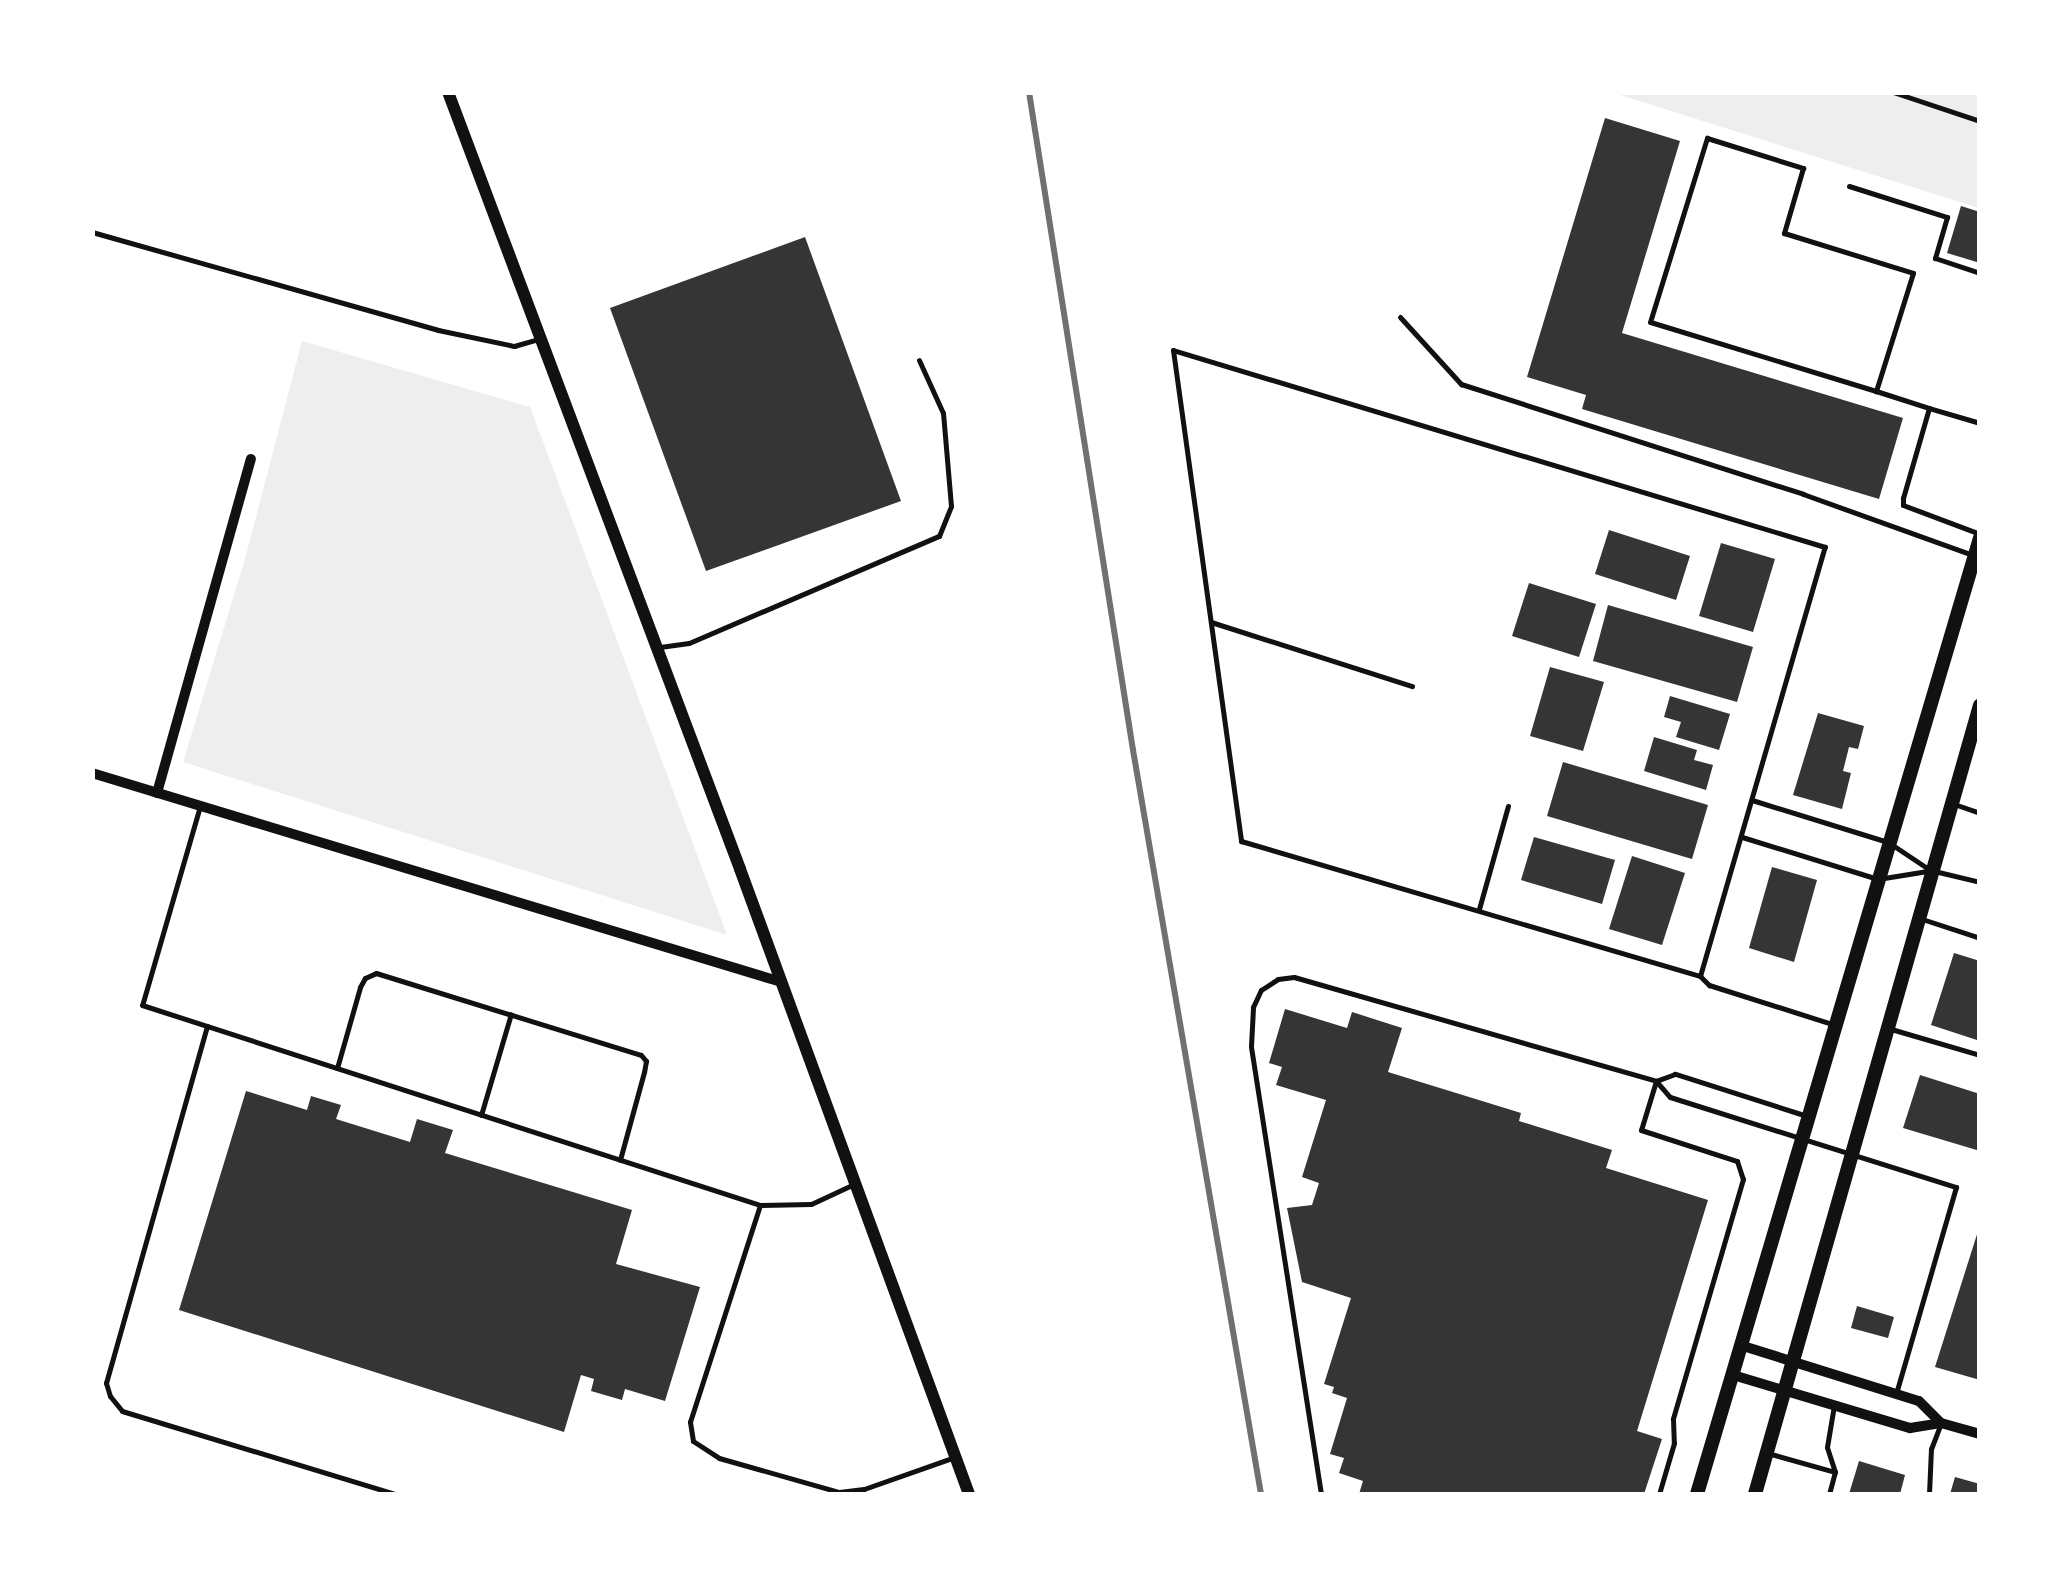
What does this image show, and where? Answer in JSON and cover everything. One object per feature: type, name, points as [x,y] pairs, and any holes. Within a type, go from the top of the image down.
[{"type":"main road","points":[[1697,1494],[1980,536]]},
{"type":"main road","points":[[1755,1494],[1916,918],[1980,706]]},
{"type":"street","points":[[448,92],[969,1494]]},
{"type":"street","points":[[157,793],[251,459]]},
{"type":"street","points":[[92,773],[778,982]]},
{"type":"street","points":[[1742,1346],[1920,1401],[1941,1423]]},
{"type":"street","points":[[1734,1375],[1910,1428],[1941,1423],[1980,1434]]},
{"type":"lane","points":[[1892,92],[1980,121]]},
{"type":"lane","points":[[1876,391],[1912,273],[1784,233],[1803,168],[1707,138],[1650,322],[1980,423]]},
{"type":"lane","points":[[1849,186],[1947,217],[1935,258],[1980,273]]},
{"type":"lane","points":[[92,232],[438,330],[514,346],[540,338]]},
{"type":"lane","points":[[1400,317],[1461,384],[1803,494],[1974,556]]},
{"type":"lane","points":[[1700,976],[1826,547],[1174,350],[1242,840],[1700,976],[1709,986],[1836,1025]]},
{"type":"lane","points":[[657,647],[689,643],[940,536],[952,506],[944,413],[919,360]]},
{"type":"lane","points":[[1929,408],[1903,505],[1980,536]]},
{"type":"lane","points":[[1210,622],[1412,686]]},
{"type":"lane","points":[[1752,800],[1888,842],[1930,870],[1980,882]]},
{"type":"lane","points":[[1950,803],[1980,813]]},
{"type":"lane","points":[[200,806],[142,1005],[760,1205],[811,1204],[854,1184]]},
{"type":"lane","points":[[1479,909],[1508,806]]},
{"type":"lane","points":[[1742,836],[1878,878],[1930,870]]},
{"type":"lane","points":[[1916,918],[1980,938]]},
{"type":"lane","points":[[337,1068],[360,987],[376,973],[641,1055],[646,1061],[620,1160]]},
{"type":"lane","points":[[1321,1494],[1259,1119],[1252,1046],[1253,1007],[1260,990],[1278,979],[1294,977],[1656,1080],[1675,1074],[1810,1117]]},
{"type":"lane","points":[[480,1115],[510,1014]]},
{"type":"lane","points":[[207,1026],[106,1383],[110,1396],[122,1411],[395,1494]]},
{"type":"lane","points":[[1886,1027],[1980,1054]]},
{"type":"lane","points":[[1656,1080],[1670,1098],[1956,1187],[1896,1393]]},
{"type":"lane","points":[[1656,1080],[1642,1130],[1737,1161],[1743,1178],[1673,1418],[1674,1444],[1659,1494]]},
{"type":"lane","points":[[760,1205],[690,1422],[693,1441],[719,1458],[839,1492],[864,1489],[955,1457]]},
{"type":"lane","points":[[1829,1494],[1835,1472],[1826,1447],[1834,1405]]},
{"type":"lane","points":[[1929,1494],[1931,1449],[1941,1423]]},
{"type":"lane","points":[[1768,1453],[1835,1472]]},
{"type":"shaded area","points":[[1614,93],[1979,93],[1979,208]]},
{"type":"shaded area","points":[[302,341],[530,407],[727,935],[183,762],[245,559]]},
{"type":"building","points":[[1605,118],[1680,141],[1622,333],[1903,418],[1879,499],[1582,409],[1586,395],[1527,377]]},
{"type":"building","points":[[1961,206],[1980,212],[1980,263],[1947,253]]},
{"type":"building","points":[[805,237],[901,501],[706,571],[610,308]]},
{"type":"building","points":[[1609,530],[1690,556],[1676,600],[1595,574]]},
{"type":"building","points":[[1721,543],[1775,559],[1753,632],[1699,616]]},
{"type":"building","points":[[1529,583],[1596,604],[1579,657],[1512,636]]},
{"type":"building","points":[[1608,605],[1753,647],[1737,702],[1593,661]]},
{"type":"building","points":[[1550,667],[1604,682],[1583,751],[1530,736]]},
{"type":"building","points":[[1670,696],[1730,714],[1719,750],[1676,737],[1681,722],[1664,717]]},
{"type":"building","points":[[1818,713],[1864,726],[1858,749],[1849,747],[1843,771],[1851,773],[1842,809],[1793,795]]},
{"type":"building","points":[[1654,737],[1697,750],[1694,760],[1713,765],[1706,790],[1644,771]]},
{"type":"building","points":[[1563,762],[1708,805],[1692,859],[1547,816]]},
{"type":"building","points":[[1534,837],[1615,860],[1602,904],[1521,880]]},
{"type":"building","points":[[1632,856],[1685,873],[1662,945],[1609,929]]},
{"type":"building","points":[[1772,867],[1817,880],[1794,962],[1749,948]]},
{"type":"building","points":[[1954,953],[1980,961],[1980,1041],[1931,1025]]},
{"type":"building","points":[[1285,1009],[1347,1028],[1352,1012],[1402,1028],[1388,1072],[1521,1113],[1519,1121],[1612,1150],[1606,1168],[1708,1200],[1637,1431],[1662,1439],[1644,1494],[1359,1494],[1363,1481],[1339,1473],[1344,1458],[1330,1454],[1347,1398],[1332,1393],[1334,1387],[1324,1384],[1351,1298],[1302,1282],[1287,1208],[1312,1205],[1319,1183],[1302,1177],[1326,1100],[1276,1085],[1282,1067],[1269,1063]]},
{"type":"building","points":[[1920,1075],[1980,1094],[1980,1151],[1903,1128]]},
{"type":"building","points":[[246,1091],[307,1110],[311,1096],[341,1105],[336,1119],[410,1142],[417,1119],[453,1130],[445,1153],[632,1210],[616,1264],[700,1287],[665,1401],[625,1389],[622,1400],[591,1391],[594,1379],[581,1375],[564,1432],[179,1310]]},
{"type":"building","points":[[1980,1228],[1980,1380],[1935,1367]]},
{"type":"building","points":[[1857,1306],[1894,1317],[1888,1338],[1851,1328]]},
{"type":"building","points":[[1859,1461],[1905,1475],[1900,1494],[1849,1494]]},
{"type":"building","points":[[1955,1477],[1980,1484],[1980,1494],[1950,1494]]},
{"type":"railway","points":[[1029,92],[1133,750],[1261,1494]]}]
